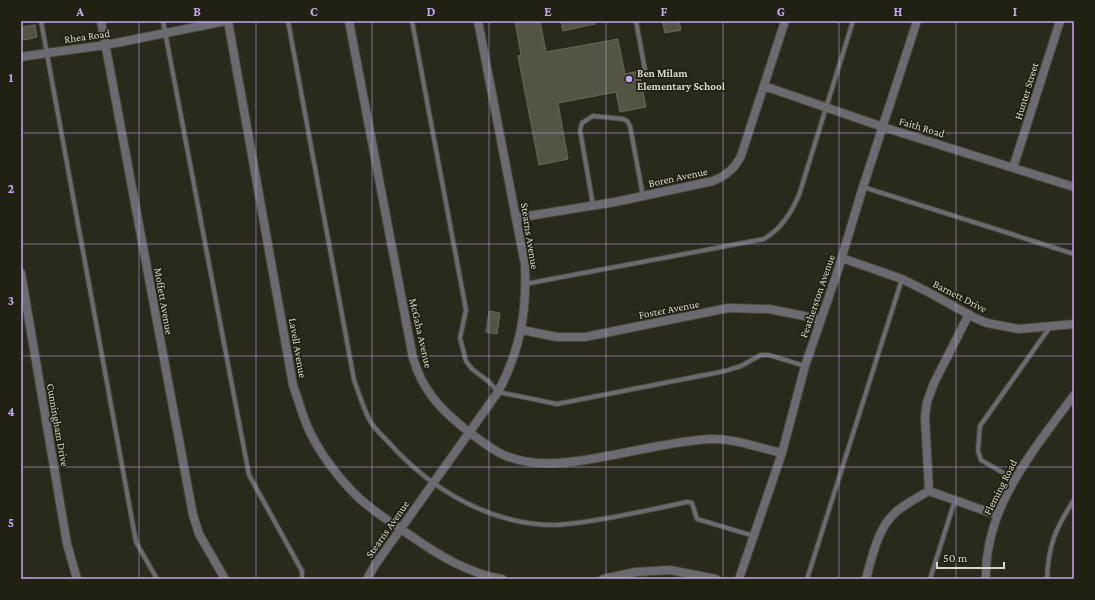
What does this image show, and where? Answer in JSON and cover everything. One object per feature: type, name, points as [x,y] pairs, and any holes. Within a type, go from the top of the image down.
[{"type":"street","name":"Moffett Avenue","points":[[101,21],[193,515],[199,534],[224,579]]},
{"type":"street","name":"Rhea Road","points":[[21,57],[47,52],[106,45],[227,21]]},
{"type":"street","name":"Lavell Avenue","points":[[227,21],[294,384],[299,405],[308,428],[318,446],[343,480],[357,496],[376,512],[425,546],[462,567],[502,579]]},
{"type":"street","name":"McGaha Avenue","points":[[349,21],[416,367],[421,381],[434,400],[448,415],[490,448],[507,456],[542,464],[582,461],[711,439],[738,443],[782,453]]},
{"type":"street","name":"Stearns Avenue","points":[[368,579],[375,565],[400,529],[498,392],[506,378],[522,330],[526,284],[525,265],[478,21]]},
{"type":"street","name":"Boren Avenue","points":[[516,218],[643,196],[713,181],[735,167],[741,156],[785,21]]},
{"type":"street","name":"Featherston Avenue","points":[[739,579],[782,453],[805,366],[842,258],[863,187],[917,21]]},
{"type":"street","name":"Hunter Street","points":[[1013,168],[1060,21]]},
{"type":"street","name":"Faith Road","points":[[764,86],[883,127],[1074,187]]},
{"type":"street","name":"Barnett Drive","points":[[842,258],[902,279],[988,323],[1007,328],[1029,329],[1074,324]]},
{"type":"street","name":"Cunningham Drive","points":[[21,273],[67,544],[77,579]]},
{"type":"street","name":"Foster Avenue","points":[[522,330],[557,337],[585,337],[728,308],[769,310],[820,320]]},
{"type":"street","points":[[929,492],[925,418],[927,402],[934,383],[969,314]]},
{"type":"street","name":"Fleming Road","points":[[986,579],[991,534],[997,515],[1014,479],[1074,395]]},
{"type":"street","points":[[866,579],[877,541],[890,518],[902,508],[929,492],[997,515]]},
{"type":"street","points":[[602,579],[636,572],[670,570],[685,576],[716,579]]},
{"type":"lane","points":[[41,21],[136,542],[158,579]]},
{"type":"lane","points":[[163,21],[249,475],[302,571],[302,579]]},
{"type":"lane","points":[[288,21],[354,380],[370,420],[403,458],[433,483],[462,502],[513,520],[527,523],[553,525],[588,522],[687,502],[692,503],[697,519],[754,536]]},
{"type":"lane","points":[[412,21],[466,310],[460,338],[462,348],[466,361],[472,369],[488,381],[498,392],[557,404],[725,371],[741,366],[761,354],[805,366]]},
{"type":"lane","points":[[636,21],[645,70]]},
{"type":"lane","points":[[526,284],[764,239],[774,233],[792,211],[799,195],[853,21]]},
{"type":"lane","points":[[593,205],[580,130],[582,123],[593,116],[620,118],[627,121],[630,126],[643,196]]},
{"type":"lane","points":[[863,187],[1074,254]]},
{"type":"lane","points":[[807,579],[902,279]]},
{"type":"lane","points":[[1014,479],[981,460],[978,451],[980,426],[1051,326]]},
{"type":"lane","points":[[930,579],[955,500]]},
{"type":"lane","points":[[1047,579],[1048,561],[1053,538],[1074,500]]},
{"type":"building","name":"Ben Milam Elementary School","points":[[515,21],[540,21],[546,52],[618,39],[625,74],[639,71],[646,107],[620,112],[616,92],[558,103],[568,159],[539,165],[518,56],[521,55]]},
{"type":"building","points":[[561,21],[595,21],[595,24],[563,31]]},
{"type":"building","points":[[662,21],[679,21],[681,30],[665,33]]},
{"type":"building","points":[[35,25],[37,37],[24,40],[21,33],[21,27]]},
{"type":"building","points":[[489,311],[500,313],[497,334],[486,332]]},
{"type":"place","name":"Ben Milam Elementary School","points":[[629,79]]}]
